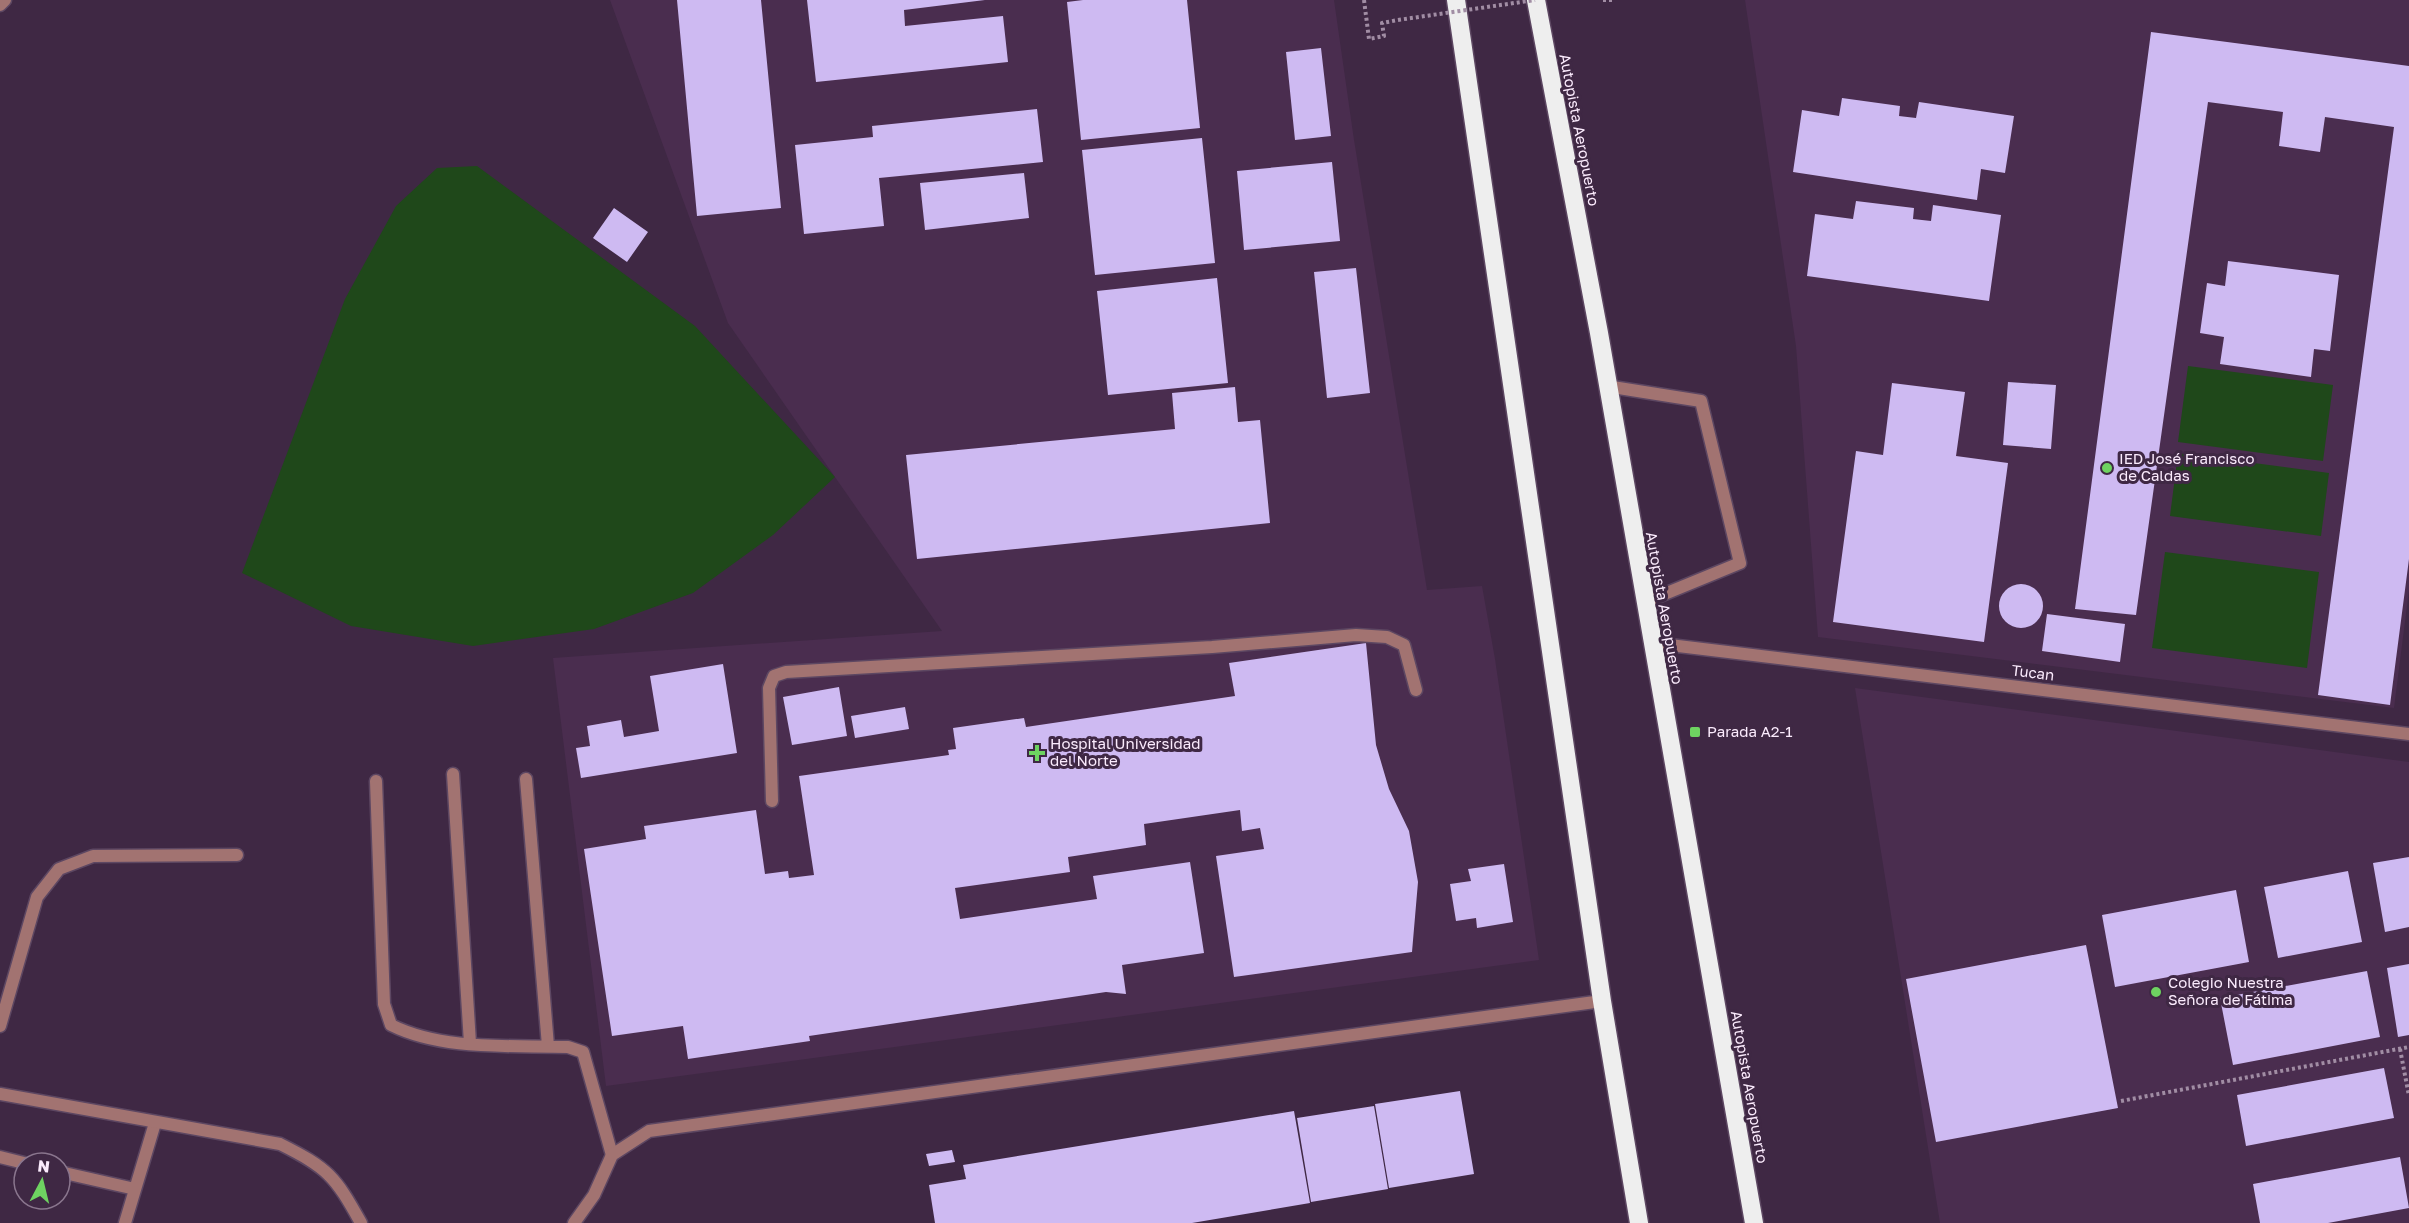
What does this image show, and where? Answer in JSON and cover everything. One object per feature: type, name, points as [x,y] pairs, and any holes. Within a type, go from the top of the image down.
[{"type":"highway","points":[[1456,0],[1602,1002],[1640,1223]]},
{"type":"highway","name":"Autopista Aeropuerto","points":[[1536,0],[1653,643],[1754,1223]]},
{"type":"street","points":[[0,4],[5,0]]},
{"type":"street","points":[[1606,386],[1701,401],[1740,563],[1645,602]]},
{"type":"street","points":[[772,801],[769,688],[774,675],[786,672],[1212,647],[1356,634],[1387,637],[1404,645],[1416,690]]},
{"type":"street","name":"Tucan","points":[[1653,643],[2409,735]]},
{"type":"street","points":[[453,774],[470,1043]]},
{"type":"street","points":[[526,779],[548,1046]]},
{"type":"street","points":[[376,781],[384,1004],[391,1025],[413,1036],[470,1043],[568,1047],[583,1052],[612,1155]]},
{"type":"street","points":[[0,1026],[38,897],[59,868],[93,856],[237,855]]},
{"type":"street","points":[[574,1223],[594,1195],[612,1155],[649,1131],[1602,1002]]},
{"type":"street","points":[[0,1094],[280,1144],[313,1160],[339,1183],[361,1223]]},
{"type":"street","points":[[125,1223],[155,1123]]},
{"type":"street","points":[[72,1175],[135,1189]]},
{"type":"path","points":[[1364,0],[1369,39],[1384,36],[1382,23],[1536,0]]},
{"type":"path","points":[[1603,0],[1614,0]]},
{"type":"path","points":[[2121,1101],[2409,1047]]},
{"type":"path","points":[[2400,1049],[2409,1096]]},
{"type":"shaded area","points":[[610,0],[1334,0],[1354,140],[1427,590],[1482,586],[1495,659],[1539,960],[606,1086],[553,658],[942,631],[728,323]]},
{"type":"shaded area","name":"IED José Francisco de Caldas","points":[[1745,0],[2409,0],[2409,590],[2394,708],[1818,637],[1796,346]]},
{"type":"shaded area","name":"Colegio Nuestra Señora de Fátima","points":[[1855,688],[2409,762],[2409,1223],[1940,1223]]},
{"type":"green space","points":[[477,166],[695,326],[835,477],[773,535],[693,593],[594,629],[473,646],[351,626],[242,573],[345,299],[396,206],[437,168]]},
{"type":"green space","points":[[2188,366],[2333,385],[2323,461],[2178,442]]},
{"type":"green space","points":[[2178,453],[2329,473],[2321,536],[2170,516]]},
{"type":"green space","points":[[2165,552],[2319,572],[2307,668],[2152,648]]},
{"type":"building","points":[[677,0],[761,0],[781,208],[697,216]]},
{"type":"building","points":[[807,0],[985,0],[904,10],[905,26],[1003,16],[1008,62],[816,82]]},
{"type":"building","points":[[1187,0],[1200,128],[1081,140],[1067,2]]},
{"type":"building","points":[[2151,32],[2409,66],[2409,559],[2390,705],[2318,695],[2394,127],[2325,117],[2320,152],[2279,146],[2283,112],[2208,102],[2136,615],[2075,609]]},
{"type":"building","points":[[1321,48],[1331,136],[1295,140],[1286,52]]},
{"type":"building","points":[[1842,98],[1900,106],[1899,116],[1916,118],[1919,102],[2014,116],[2005,173],[1981,169],[1977,200],[1793,172],[1802,110],[1839,116]]},
{"type":"building","points":[[1037,109],[1043,162],[879,178],[884,226],[804,234],[795,145],[873,137],[872,126]]},
{"type":"building","points":[[1202,138],[1215,263],[1095,275],[1082,150]]},
{"type":"building","points":[[1332,162],[1340,241],[1244,250],[1237,171]]},
{"type":"building","points":[[1024,173],[1029,218],[925,230],[920,183]]},
{"type":"building","points":[[1856,201],[1914,208],[1913,219],[1931,221],[1933,205],[2001,215],[1989,301],[1807,276],[1815,214],[1853,219]]},
{"type":"building","points":[[614,208],[648,232],[627,262],[593,238]]},
{"type":"building","points":[[2228,261],[2339,275],[2330,351],[2314,349],[2311,377],[2220,364],[2224,337],[2200,333],[2207,283],[2225,286]]},
{"type":"building","points":[[1356,268],[1370,393],[1327,398],[1314,272]]},
{"type":"building","points":[[1217,278],[1228,383],[1108,395],[1097,291]]},
{"type":"building","points":[[2008,382],[2056,385],[2051,449],[2003,445]]},
{"type":"building","points":[[1892,383],[1965,392],[1956,456],[2008,463],[1984,642],[1833,622],[1856,451],[1883,455]]},
{"type":"building","points":[[1235,387],[1238,422],[1260,420],[1270,523],[917,559],[906,455],[1175,429],[1172,393]]},
{"type":"building","points":[[2021,584],[2036,591],[2043,606],[2036,621],[2021,628],[2006,621],[1999,606],[2006,591]]},
{"type":"building","points":[[2047,614],[2125,624],[2120,662],[2042,651]]},
{"type":"building","points":[[1366,643],[1376,745],[1389,789],[1409,831],[1418,882],[1412,952],[1234,977],[1216,856],[1264,849],[1260,828],[1242,831],[1240,810],[1144,824],[1146,845],[1068,857],[1070,872],[955,888],[960,919],[1097,899],[1093,876],[1190,862],[1204,953],[1122,965],[1126,994],[1106,992],[809,1036],[810,1041],[688,1059],[683,1026],[612,1036],[584,849],[646,839],[644,826],[756,810],[765,874],[788,871],[789,878],[814,875],[799,776],[949,755],[948,750],[956,749],[953,728],[1024,718],[1026,727],[1235,696],[1229,663]]},
{"type":"building","points":[[723,664],[737,753],[581,778],[576,748],[590,746],[587,726],[621,720],[624,737],[659,731],[650,676]]},
{"type":"building","points":[[839,687],[847,736],[792,745],[783,697]]},
{"type":"building","points":[[905,707],[909,729],[855,738],[851,716]]},
{"type":"building","points":[[2409,857],[2409,927],[2385,932],[2373,863]]},
{"type":"building","points":[[1504,864],[1513,922],[1477,928],[1476,918],[1456,921],[1450,884],[1471,881],[1468,869]]},
{"type":"building","points":[[2348,871],[2362,942],[2278,958],[2264,887]]},
{"type":"building","points":[[2236,890],[2249,962],[2115,987],[2102,915]]},
{"type":"building","points":[[2086,945],[2118,1108],[1936,1142],[1906,979]]},
{"type":"building","points":[[2409,964],[2409,1035],[2398,1037],[2387,968]]},
{"type":"building","points":[[2367,971],[2380,1037],[2233,1065],[2220,998]]},
{"type":"building","points":[[2384,1068],[2394,1118],[2246,1146],[2237,1095]]},
{"type":"building","points":[[1460,1091],[1474,1174],[1389,1188],[1375,1104]]},
{"type":"building","points":[[1374,1106],[1388,1189],[1311,1202],[1297,1118]]},
{"type":"building","points":[[1294,1111],[1310,1203],[1192,1223],[935,1223],[929,1185],[966,1179],[963,1165]]},
{"type":"building","points":[[952,1150],[955,1162],[929,1166],[926,1154]]},
{"type":"building","points":[[2400,1157],[2409,1208],[2328,1223],[2260,1223],[2253,1184]]},
{"type":"place","name":"IED José Francisco de Caldas","points":[[2107,468]]},
{"type":"place","name":"Parada A2-1","points":[[1695,732]]},
{"type":"place","name":"Hospital Universidad del Norte","points":[[1037,753]]},
{"type":"place","name":"Colegio Nuestra Señora de Fátima","points":[[2156,992]]}]
